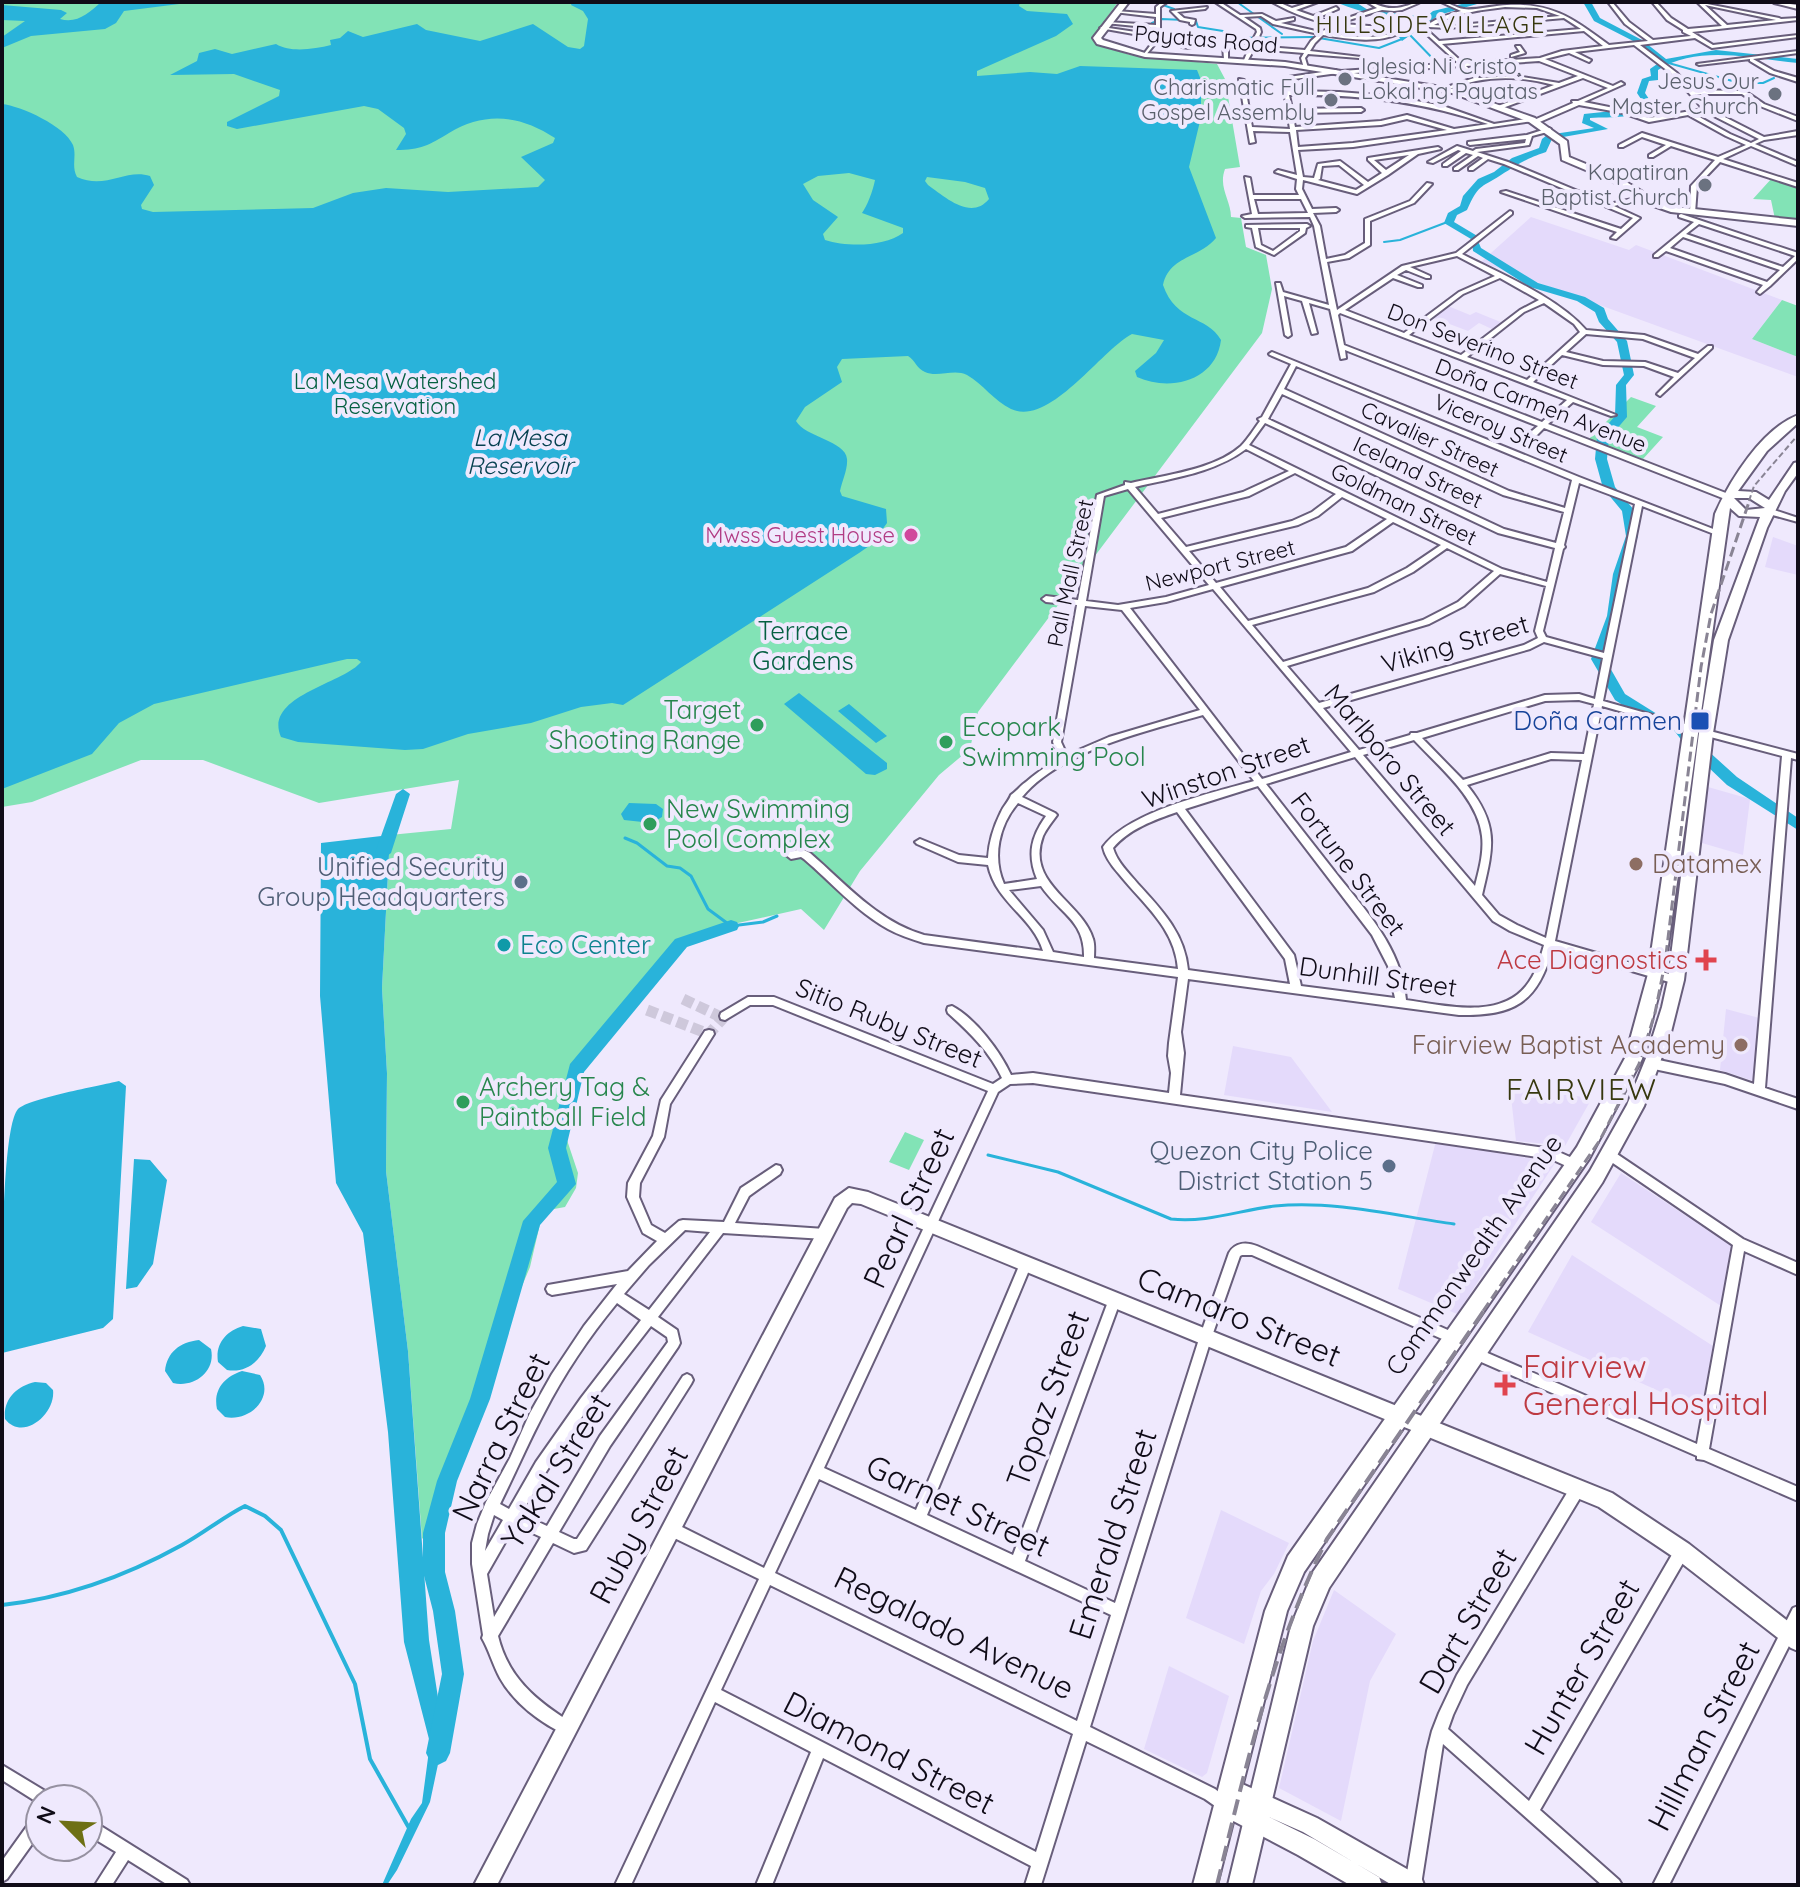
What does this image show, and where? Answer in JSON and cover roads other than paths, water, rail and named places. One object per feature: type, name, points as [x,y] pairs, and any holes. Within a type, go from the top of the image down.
[{"type":"main road","name":"Payatas Road","points":[[1125,2],[1104,26],[1097,38],[1100,42],[1145,55],[1226,57],[1446,89],[1534,121],[1564,143],[1565,158],[1617,180],[1668,208],[1696,217],[1798,223]]},
{"type":"main road","name":"Commonwealth Avenue","points":[[1240,1885],[1307,1612],[1332,1561],[1611,1155],[1654,1064],[1676,980],[1717,532],[1730,494],[1768,443],[1798,418]]},
{"type":"main road","name":"Commonwealth Avenue","points":[[1205,1885],[1221,1796],[1282,1594],[1302,1555],[1575,1165],[1633,1059],[1656,974],[1697,730],[1721,640],[1769,510],[1798,465]]},
{"type":"main road","points":[[1730,494],[1779,491]]},
{"type":"main road","points":[[1730,494],[1732,507],[1746,514],[1769,510]]},
{"type":"main road","points":[[1730,494],[1752,495],[1769,510]]},
{"type":"main road","points":[[1282,1594],[1285,1601],[1307,1612]]},
{"type":"street","points":[[1145,55],[1158,38],[1158,5],[1165,2]]},
{"type":"street","points":[[1182,2],[1198,19]]},
{"type":"street","points":[[1217,2],[1241,16],[1259,32],[1246,60]]},
{"type":"street","points":[[1241,16],[1260,15],[1275,23],[1323,33],[1369,37],[1387,37],[1398,33],[1381,26],[1334,26],[1274,2]]},
{"type":"street","points":[[1292,10],[1315,2],[1336,8],[1313,18]]},
{"type":"street","points":[[1369,2],[1375,11]]},
{"type":"street","points":[[1306,68],[1306,52],[1334,26],[1375,11],[1399,10],[1419,2]]},
{"type":"street","points":[[1443,2],[1464,11]]},
{"type":"street","points":[[1610,2],[1627,23],[1653,42]]},
{"type":"street","points":[[1654,2],[1669,19],[1693,37],[1714,47],[1798,34]]},
{"type":"street","points":[[1776,2],[1798,7]]},
{"type":"street","points":[[1699,3],[1726,27]]},
{"type":"street","points":[[1699,3],[1729,7],[1782,21],[1798,34]]},
{"type":"street","points":[[1479,80],[1424,30],[1464,11],[1532,5],[1565,17],[1608,47]]},
{"type":"street","points":[[1190,21],[1173,11],[1205,8]]},
{"type":"street","points":[[1116,12],[1158,16]]},
{"type":"street","points":[[1428,26],[1565,17]]},
{"type":"street","points":[[1275,23],[1292,19]]},
{"type":"street","points":[[1685,31],[1798,19]]},
{"type":"street","points":[[1104,26],[1158,27]]},
{"type":"street","points":[[1104,26],[1158,38],[1186,40],[1184,46],[1188,47]]},
{"type":"street","points":[[1439,43],[1584,30]]},
{"type":"street","points":[[1483,58],[1540,59],[1569,51],[1693,37]]},
{"type":"street","points":[[1636,44],[1663,64],[1707,110],[1763,139]]},
{"type":"street","points":[[1226,57],[1227,45],[1359,57]]},
{"type":"street","points":[[1343,358],[1317,226],[1299,190],[1294,130],[1284,78],[1515,58],[1523,53],[1518,47]]},
{"type":"street","points":[[1569,51],[1589,61]]},
{"type":"street","points":[[1306,52],[1359,57]]},
{"type":"street","points":[[1699,64],[1752,60],[1798,52]]},
{"type":"street","points":[[1359,57],[1362,72]]},
{"type":"street","points":[[1540,59],[1611,87]]},
{"type":"street","points":[[1752,60],[1772,72],[1798,80]]},
{"type":"street","points":[[1652,67],[1663,64]]},
{"type":"street","points":[[1500,107],[1583,76]]},
{"type":"street","points":[[1446,89],[1479,80],[1530,77],[1559,85]]},
{"type":"street","points":[[1241,80],[1252,142]]},
{"type":"street","points":[[1296,149],[1534,121],[1559,114],[1574,102],[1621,84]]},
{"type":"street","points":[[1326,91],[1340,108]]},
{"type":"street","points":[[1286,93],[1358,92],[1439,105],[1494,126]]},
{"type":"street","points":[[1691,92],[1743,92],[1762,105],[1798,119]]},
{"type":"street","points":[[1574,102],[1649,120],[1707,110]]},
{"type":"street","points":[[1291,111],[1361,110]]},
{"type":"street","points":[[1689,113],[1749,144],[1798,164]]},
{"type":"street","points":[[1250,129],[1294,130],[1381,123],[1407,117],[1454,130]]},
{"type":"street","points":[[1656,256],[1682,235],[1696,217],[1694,186],[1718,162],[1749,144],[1798,133]]},
{"type":"street","points":[[1470,143],[1554,134]]},
{"type":"street","points":[[1621,146],[1642,135],[1718,162]]},
{"type":"street","points":[[1456,169],[1475,154],[1527,144],[1528,137]]},
{"type":"street","points":[[1650,144],[1657,140]]},
{"type":"street","points":[[1651,156],[1671,144]]},
{"type":"street","points":[[1431,162],[1454,148],[1509,164],[1637,218],[1614,238]]},
{"type":"street","points":[[1386,174],[1370,159],[1438,149]]},
{"type":"street","points":[[1445,165],[1465,151]]},
{"type":"street","points":[[1278,172],[1357,192],[1417,152]]},
{"type":"street","points":[[1682,154],[1798,185]]},
{"type":"street","points":[[1471,169],[1487,157]]},
{"type":"street","points":[[1318,167],[1342,163],[1368,185]]},
{"type":"street","points":[[1308,180],[1317,179],[1318,167]]},
{"type":"street","points":[[1318,167],[1341,188]]},
{"type":"street","points":[[1247,178],[1255,216]]},
{"type":"street","points":[[1324,261],[1347,257],[1368,244],[1367,220],[1412,202],[1429,184]]},
{"type":"street","points":[[1504,192],[1620,231]]},
{"type":"street","points":[[1251,197],[1303,197]]},
{"type":"street","points":[[1609,206],[1644,197]]},
{"type":"street","points":[[1245,216],[1336,210]]},
{"type":"street","points":[[1335,309],[1348,306],[1404,267],[1458,254],[1510,213]]},
{"type":"street","points":[[1681,216],[1696,217],[1798,256],[1760,292]]},
{"type":"street","points":[[1303,226],[1303,232],[1274,253],[1258,246],[1251,226],[1303,226],[1317,226]]},
{"type":"street","points":[[1274,226],[1281,248]]},
{"type":"street","points":[[1682,235],[1784,269]]},
{"type":"street","points":[[1665,248],[1768,285]]},
{"type":"street","points":[[1458,254],[1543,301],[1578,323],[1584,332]]},
{"type":"street","points":[[1404,267],[1428,277]]},
{"type":"street","points":[[1393,276],[1420,286]]},
{"type":"street","points":[[1405,335],[1461,293],[1498,277]]},
{"type":"street","points":[[1278,284],[1288,335]]},
{"type":"street","name":"Don Severino Street","points":[[1282,294],[1335,309],[1613,415]]},
{"type":"street","points":[[1305,301],[1314,333]]},
{"type":"street","points":[[1462,357],[1522,311],[1543,301]]},
{"type":"street","points":[[1528,383],[1584,332],[1649,338],[1699,357]]},
{"type":"street","name":"Doña Carmen Avenue","points":[[1340,346],[1544,426],[1730,494]]},
{"type":"street","points":[[1660,394],[1710,347]]},
{"type":"street","points":[[1561,353],[1587,361],[1628,363],[1679,376]]},
{"type":"street","name":"Viceroy Street","points":[[1272,354],[1576,479],[1717,532]]},
{"type":"street","points":[[1245,446],[1295,363]]},
{"type":"street","name":"Cavalier Street","points":[[1280,390],[1515,497],[1568,511]]},
{"type":"street","points":[[1530,437],[1572,399]]},
{"type":"street","name":"Iceland Street","points":[[1262,419],[1501,531],[1561,547]]},
{"type":"street","name":"Goldman Street","points":[[1245,446],[1499,571],[1550,585]]},
{"type":"street","name":"Pall Mall Street","points":[[1064,760],[1057,742],[1101,495],[1128,484],[1218,462],[1245,446]]},
{"type":"street","points":[[1155,517],[1246,494],[1294,471]]},
{"type":"street","points":[[1543,639],[1539,631],[1576,479]]},
{"type":"street","name":"Marlboro Street","points":[[1128,484],[1477,897],[1504,924],[1550,942],[1676,980]]},
{"type":"street","points":[[1183,550],[1295,523],[1315,514],[1341,494]]},
{"type":"street","name":"Dunhill Street","points":[[791,855],[802,853],[807,856],[865,909],[906,934],[924,939],[1479,1012],[1511,1004],[1522,999],[1539,978],[1550,942],[1587,757],[1594,702],[1607,656],[1639,502]]},
{"type":"street","points":[[1769,510],[1798,520]]},
{"type":"street","name":"Newport Street","points":[[1046,599],[1125,608],[1349,549],[1392,519]]},
{"type":"street","points":[[1246,624],[1371,590],[1410,570],[1446,545]]},
{"type":"street","points":[[1281,665],[1426,622],[1461,604],[1499,571]]},
{"type":"street","name":"Fortune Street","points":[[1125,608],[1376,932],[1396,972],[1401,1003]]},
{"type":"street","name":"Viking Street","points":[[1316,707],[1527,647],[1543,639],[1607,656]]},
{"type":"street","name":"Winston Street","points":[[1174,1097],[1182,973],[1179,949],[1163,918],[1113,860],[1108,847],[1118,837],[1179,808],[1258,782],[1545,698],[1568,697],[1594,702],[1792,756]]},
{"type":"street","points":[[1049,955],[1042,938],[1001,888],[993,862],[997,831],[1014,797],[1064,760],[1204,712]]},
{"type":"street","points":[[1414,735],[1460,784],[1473,802],[1487,832],[1487,853],[1477,897]]},
{"type":"street","points":[[1460,784],[1551,756],[1587,757]]},
{"type":"street","points":[[1759,1089],[1792,756]]},
{"type":"street","points":[[1014,797],[1052,815],[1036,843],[1041,882],[1081,925],[1088,938],[1089,960]]},
{"type":"street","points":[[1179,808],[1290,958],[1296,988]]},
{"type":"street","points":[[920,842],[958,858],[993,862]]},
{"type":"street","points":[[1001,888],[1041,882]]},
{"type":"street","name":"Sitio Ruby Street","points":[[725,1016],[748,1001],[774,1001],[994,1089]]},
{"type":"street","points":[[952,1010],[970,1028],[1008,1080]]},
{"type":"street","points":[[666,1240],[647,1229],[633,1197],[634,1183],[658,1137],[665,1103],[709,1034]]},
{"type":"street","points":[[1654,1064],[1759,1089],[1798,1104]]},
{"type":"street","points":[[994,1089],[1008,1080],[1033,1078],[1552,1154],[1575,1165]]},
{"type":"street","name":"Pearl Street","points":[[623,1885],[994,1089]]},
{"type":"street","points":[[1611,1155],[1739,1243],[1798,1269]]},
{"type":"street","points":[[480,1573],[549,1454],[648,1317],[724,1228],[745,1192],[776,1170]]},
{"type":"street","name":"Camaro Street","points":[[849,1195],[862,1197],[933,1225],[1578,1488],[1627,1512],[1793,1637]]},
{"type":"street","name":"Ruby Street","points":[[485,1885],[841,1203],[849,1195]]},
{"type":"street","name":"Narra Street","points":[[567,1728],[526,1702],[504,1672],[489,1638],[479,1544],[491,1507],[556,1378],[617,1296],[666,1240],[685,1224],[825,1234]]},
{"type":"street","points":[[1702,1454],[1739,1243]]},
{"type":"street","name":"Emerald Street","points":[[1033,1885],[1230,1260],[1240,1249],[1253,1250],[1453,1338]]},
{"type":"street","points":[[919,1519],[1026,1263]]},
{"type":"street","points":[[552,1289],[634,1276]]},
{"type":"street","points":[[617,1296],[648,1317]]},
{"type":"street","name":"Topaz Street","points":[[1017,1564],[1115,1299]]},
{"type":"street","name":"Yakal Street","points":[[489,1638],[605,1441],[675,1338],[648,1317]]},
{"type":"street","points":[[1476,1354],[1798,1494]]},
{"type":"street","points":[[491,1507],[574,1546],[581,1545],[687,1380]]},
{"type":"street","name":"Garnet Street","points":[[817,1471],[1118,1611]]},
{"type":"street","name":"Dart Street","points":[[1413,1885],[1439,1731],[1462,1680],[1578,1488]]},
{"type":"street","name":"Regalado Avenue","points":[[671,1529],[1081,1731],[1221,1796],[1257,1811],[1310,1825],[1413,1885]]},
{"type":"street","name":"Hunter Street","points":[[1531,1812],[1682,1551]]},
{"type":"street","name":"Hillman Street","points":[[1661,1885],[1793,1637],[1798,1613]]},
{"type":"street","name":"Diamond Street","points":[[712,1693],[1040,1862]]},
{"type":"street","points":[[1439,1731],[1614,1885]]},
{"type":"street","points":[[770,1883],[819,1749]]},
{"type":"street","points":[[2,1772],[24,1786]]},
{"type":"street","name":"Regalado Avenue","points":[[1257,1811],[1306,1847],[1371,1885]]},
{"type":"street","points":[[104,1836],[182,1885]]},
{"type":"street","points":[[2,1874],[24,1843]]},
{"type":"street","points":[[103,1885],[126,1850]]},
{"type":"water","points":[[101,2],[195,2],[124,11],[116,23],[105,29],[31,36],[2,48],[2,37],[25,21],[2,20],[2,5],[61,10],[67,13],[60,19],[72,20],[87,14]]},
{"type":"water","name":"La Mesa Reservoir","points":[[572,2],[1020,2],[1019,6],[1027,11],[1067,14],[1073,24],[1056,36],[977,71],[977,76],[1030,72],[1057,74],[1080,66],[1197,70],[1201,80],[1201,117],[1189,167],[1216,238],[1172,268],[1163,285],[1183,313],[1215,332],[1221,340],[1217,354],[1201,374],[1190,380],[1177,383],[1150,381],[1137,377],[1135,371],[1156,353],[1164,340],[1132,334],[1058,397],[1026,412],[1005,406],[967,375],[925,372],[908,356],[842,359],[837,367],[842,382],[805,407],[796,421],[845,453],[847,463],[840,491],[842,496],[886,509],[887,523],[872,544],[859,553],[623,705],[612,703],[581,707],[531,723],[468,734],[423,749],[298,742],[281,737],[279,723],[283,711],[308,692],[352,670],[361,662],[347,659],[154,704],[119,723],[92,754],[2,789],[2,104],[42,118],[61,131],[73,145],[77,177],[97,181],[141,174],[150,176],[154,185],[141,205],[142,209],[153,212],[313,208],[353,193],[386,188],[448,192],[538,187],[545,180],[521,157],[553,143],[555,138],[529,124],[502,119],[476,121],[424,146],[396,150],[406,134],[404,128],[378,109],[364,106],[237,129],[227,126],[227,122],[279,96],[280,90],[234,74],[170,75],[197,61],[199,53],[215,49],[232,54],[276,44],[289,49],[310,49],[331,45],[330,40],[340,38],[348,31],[363,37],[417,24],[426,30],[480,41],[533,24],[568,47],[580,49],[584,46],[588,19],[583,11],[571,5]],"holes":[[[849,173],[875,180],[862,213],[903,228],[903,233],[886,241],[865,244],[825,240],[823,234],[838,217],[813,200],[803,184],[818,176]],[[927,177],[985,188],[989,199],[974,208],[958,205],[928,185],[925,181]]]},
{"type":"water","points":[[799,693],[887,763],[887,769],[875,775],[866,774],[784,704]]},
{"type":"water","points":[[849,704],[887,736],[876,743],[838,711]]},
{"type":"water","points":[[629,803],[656,804],[663,809],[662,817],[652,823],[624,820],[621,814]]},
{"type":"water","points":[[390,835],[382,988],[387,1073],[386,1171],[408,1351],[429,1640],[444,1736],[430,1802],[397,1870],[387,1885],[382,1885],[411,1819],[422,1803],[430,1743],[404,1642],[388,1432],[363,1233],[336,1183],[320,996],[321,843]]},
{"type":"water","points":[[119,1081],[126,1086],[113,1319],[103,1328],[2,1353],[5,1185],[12,1124],[18,1109],[50,1097]]},
{"type":"water","points":[[134,1159],[150,1160],[167,1180],[153,1264],[137,1287],[126,1289]]},
{"type":"water","points":[[243,1326],[261,1329],[266,1346],[251,1366],[227,1370],[218,1362],[218,1349],[227,1335]]},
{"type":"water","points":[[199,1340],[211,1349],[212,1357],[207,1371],[189,1383],[173,1383],[165,1371],[168,1358],[180,1346]]},
{"type":"water","points":[[242,1371],[260,1375],[264,1384],[262,1400],[243,1416],[225,1417],[217,1409],[218,1390],[230,1377]]},
{"type":"water","points":[[35,1382],[46,1383],[53,1390],[49,1408],[44,1416],[29,1426],[21,1428],[12,1425],[5,1419],[6,1405],[17,1390]]},
{"type":"waterway","points":[[1237,2],[1282,34]]},
{"type":"waterway","points":[[1458,7],[1480,2]]},
{"type":"waterway","points":[[1587,2],[1597,19],[1639,42]]},
{"type":"waterway","points":[[1342,3],[1357,5],[1366,12],[1427,20]]},
{"type":"waterway","points":[[1163,5],[1174,9]]},
{"type":"waterway","points":[[1427,20],[1436,13],[1453,8]]},
{"type":"waterway","points":[[1152,23],[1162,19],[1184,20]]},
{"type":"waterway","points":[[1191,20],[1196,21],[1198,27],[1223,31],[1224,38],[1314,37]]},
{"type":"waterway","points":[[1402,39],[1427,20]]},
{"type":"waterway","points":[[1409,34],[1440,66]]},
{"type":"waterway","points":[[1319,38],[1379,48],[1402,39]]},
{"type":"waterway","points":[[1642,45],[1665,62]]},
{"type":"waterway","points":[[1665,62],[1716,52],[1798,61]]},
{"type":"waterway","points":[[1665,62],[1736,82]]},
{"type":"waterway","points":[[1474,237],[1449,223],[1451,215],[1464,208],[1468,196],[1481,181],[1497,174],[1515,160],[1543,150],[1546,139],[1550,137],[1604,129],[1585,121],[1587,116],[1620,115],[1635,111],[1645,99],[1641,93],[1646,79],[1655,78],[1654,69],[1665,62]]},
{"type":"waterway","points":[[1741,83],[1763,83],[1774,78]]},
{"type":"waterway","points":[[1384,242],[1400,240],[1450,221]]},
{"type":"waterway","points":[[1475,243],[1476,249],[1534,285],[1581,299],[1600,310],[1603,320],[1622,341],[1629,375],[1621,385],[1621,417],[1603,437],[1601,459],[1609,488],[1628,510],[1632,536],[1619,574],[1614,616],[1598,659],[1620,697],[1652,718],[1678,725],[1691,743],[1732,781],[1798,825]]},
{"type":"waterway","points":[[403,760],[405,750]]},
{"type":"waterway","points":[[383,853],[403,794]]},
{"type":"waterway","points":[[625,838],[637,843],[667,866],[680,868],[691,876],[708,909],[731,926],[763,922],[777,916]]},
{"type":"waterway","points":[[438,1753],[453,1674],[444,1611],[434,1572],[434,1533],[447,1481],[480,1399],[532,1221],[567,1184],[557,1148],[576,1069],[681,943],[731,926]]},
{"type":"waterway","points":[[988,1155],[1058,1172],[1171,1219],[1223,1216],[1275,1206],[1319,1205],[1454,1224]]},
{"type":"waterway","points":[[2,1605],[49,1597],[117,1576],[182,1545],[245,1506],[265,1516],[281,1530],[355,1684],[370,1759],[409,1828]]},
{"type":"tunnel","points":[[683,999],[723,1018]]},
{"type":"tunnel","points":[[647,1010],[709,1034],[725,1016]]},
{"type":"railway","points":[[1749,501],[1754,486],[1798,435]]},
{"type":"railway","points":[[1483,1311],[1600,1140],[1639,1064],[1655,1013],[1665,963],[1701,667],[1711,614],[1750,499]]},
{"type":"railway","points":[[1217,1885],[1262,1709],[1291,1623],[1327,1539],[1485,1309]]},
{"type":"place","name":"Iglesia Ni Cristo, Lokal ng Payatas","points":[[1345,79]]},
{"type":"place","name":"Jesus Our Master Church","points":[[1775,94]]},
{"type":"place","name":"Charismatic Full Gospel Assembly","points":[[1331,100]]},
{"type":"place","name":"Kapatiran Baptist Church","points":[[1705,185]]},
{"type":"place","name":"Mwss Guest House","points":[[911,535]]},
{"type":"place","name":"Doña Carmen","points":[[1700,721]]},
{"type":"place","name":"Target Shooting Range","points":[[757,725]]},
{"type":"place","name":"Ecopark Swimming Pool","points":[[946,742]]},
{"type":"place","name":"New Swimming Pool Complex","points":[[650,824]]},
{"type":"place","name":"Datamex","points":[[1636,864]]},
{"type":"place","name":"Unified Security Group Headquarters","points":[[521,882]]},
{"type":"place","name":"Eco Center","points":[[504,945]]},
{"type":"place","name":"Ace Diagnostics","points":[[1706,960]]},
{"type":"place","name":"Fairview Baptist Academy","points":[[1741,1045]]},
{"type":"place","name":"Archery Tag & Paintball Field","points":[[463,1102]]},
{"type":"place","name":"Quezon City Police District Station 5","points":[[1389,1166]]},
{"type":"place","name":"Fairview General Hospital","points":[[1505,1385]]},
{"type":"district","name":"HILLSIDE VILLAGE","points":[[1431,25]]},
{"type":"district","name":"FAIRVIEW","points":[[1582,1090]]},
{"type":"park label","name":"La Mesa Watershed Reservation","points":[[395,394]]},
{"type":"park label","name":"Terrace Gardens","points":[[803,646]]}]
